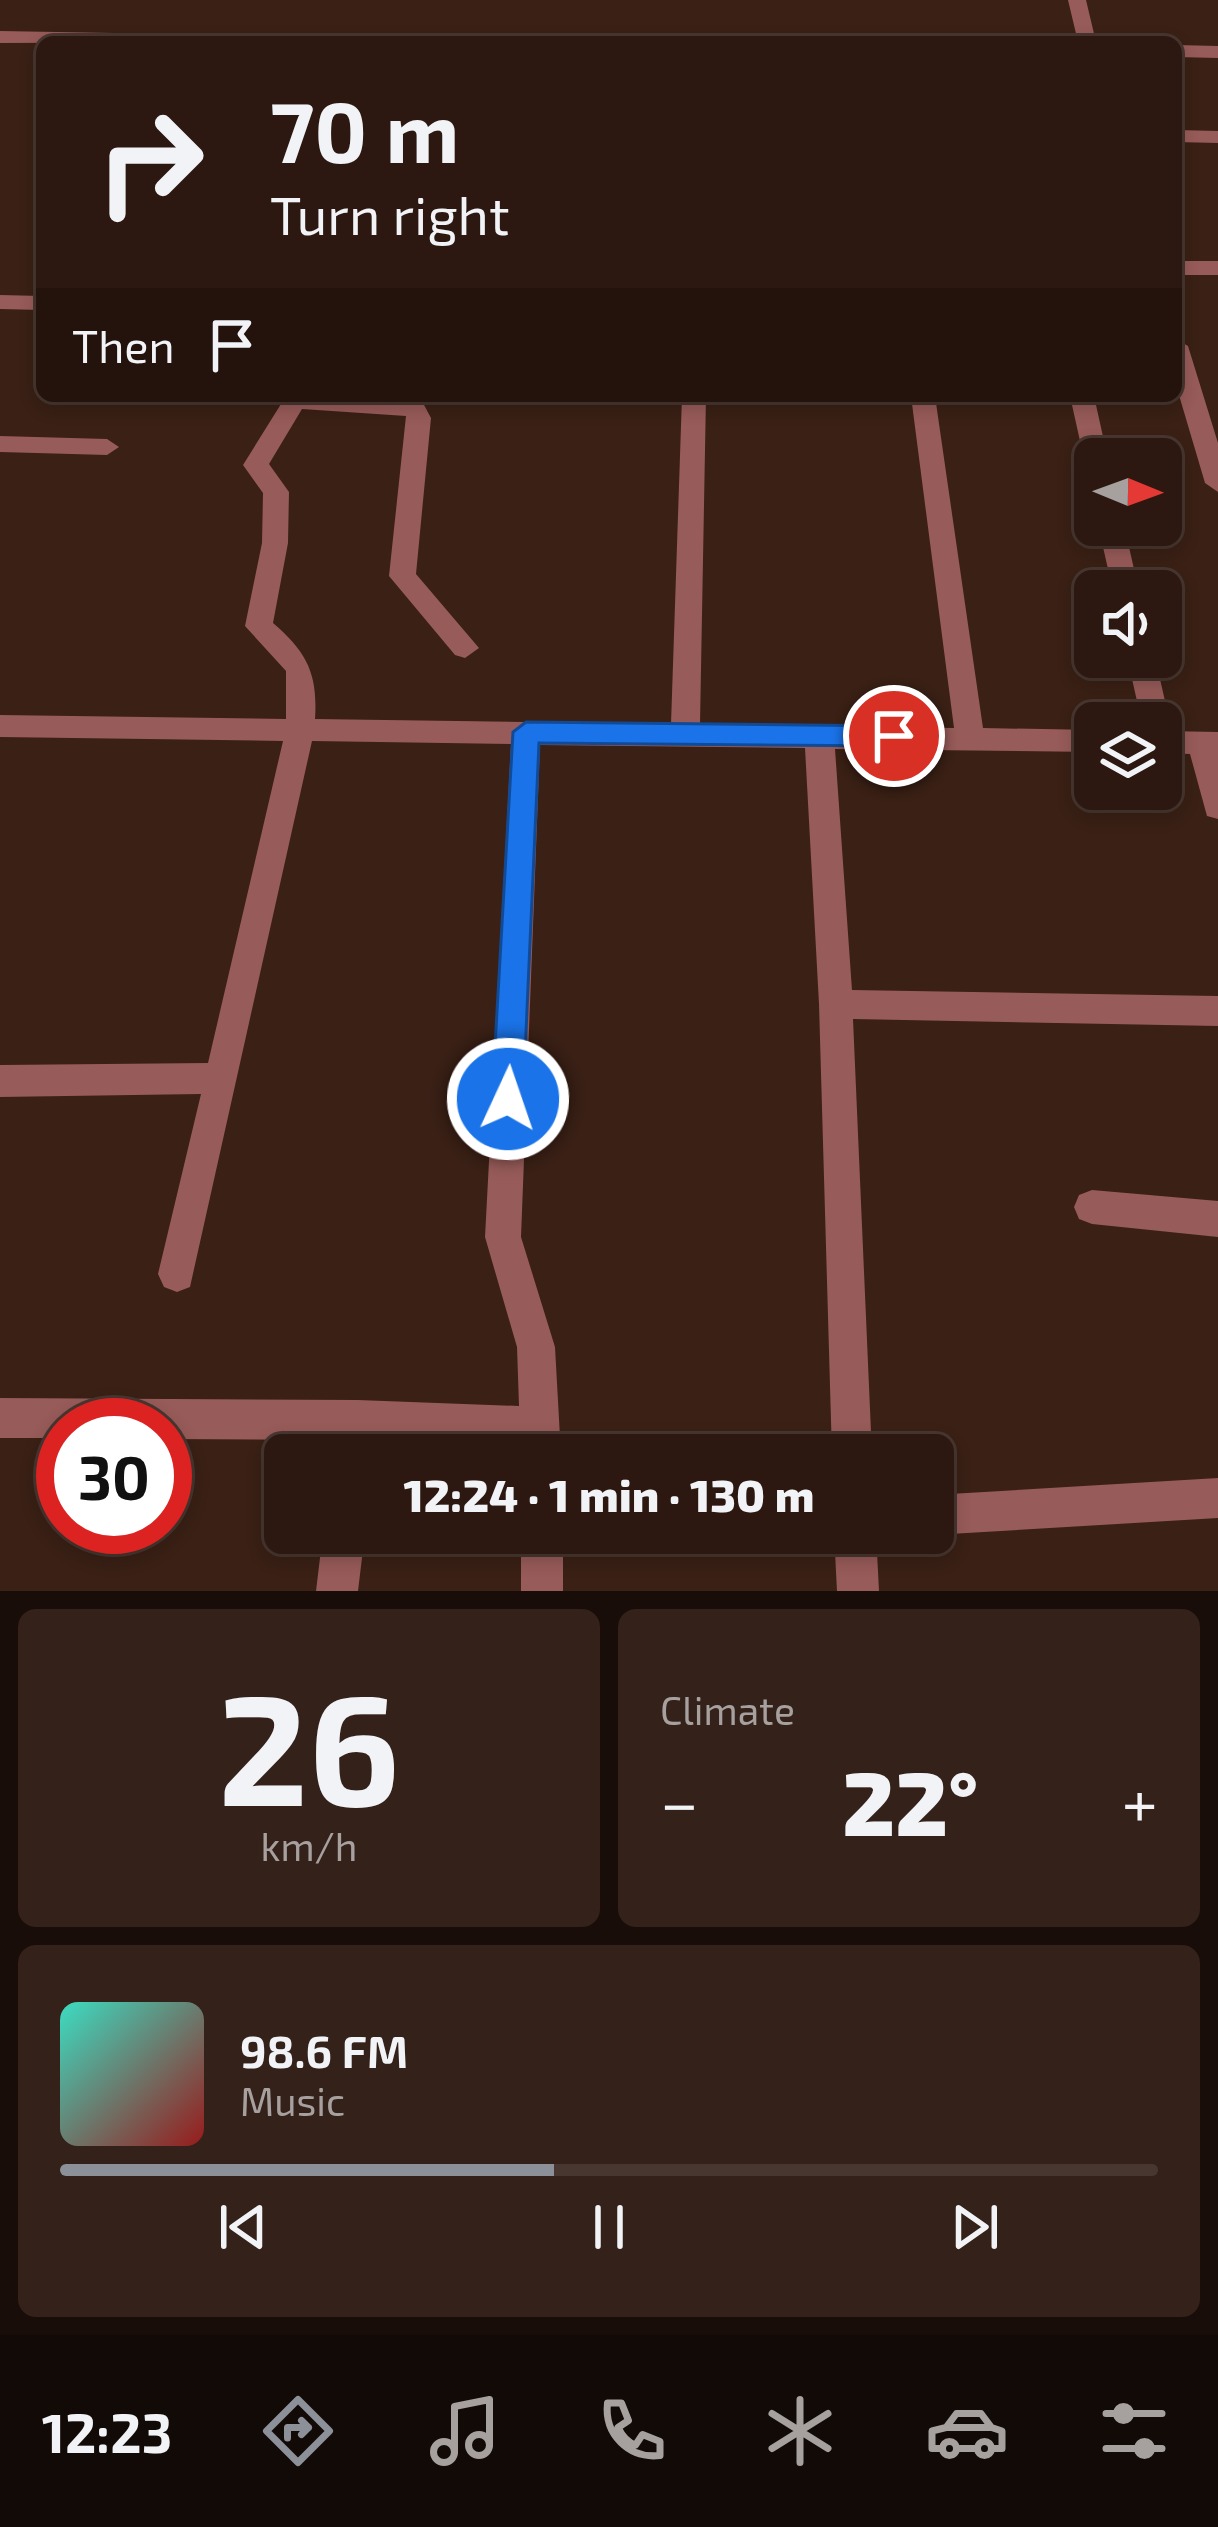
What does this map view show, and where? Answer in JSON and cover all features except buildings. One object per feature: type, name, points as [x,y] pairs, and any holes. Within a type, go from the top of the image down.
[{"type":"street","points":[[1077,0],[1086,36]]},
{"type":"street","points":[[0,37],[36,38]]},
{"type":"street","points":[[1182,51],[1218,52]]},
{"type":"street","points":[[1182,136],[1218,137]]},
{"type":"street","points":[[1182,268],[1218,268]]},
{"type":"street","points":[[0,302],[36,303]]},
{"type":"street","points":[[1182,362],[1212,442],[1218,483]]},
{"type":"street","points":[[177,1274],[300,731],[303,674],[297,658],[259,626],[275,543],[276,492],[256,465],[295,402]]},
{"type":"street","points":[[332,402],[414,409],[419,418],[402,576],[465,648]]},
{"type":"street","points":[[685,734],[694,402]]},
{"type":"street","points":[[924,402],[970,738]]},
{"type":"street","points":[[1083,402],[1091,438]]},
{"type":"street","points":[[0,444],[107,448]]},
{"type":"street","points":[[0,726],[1074,740]]},
{"type":"street","points":[[526,732],[502,1237],[536,1347],[540,1434]]},
{"type":"street","points":[[819,734],[836,1004],[851,1434]]},
{"type":"street","points":[[1210,743],[1218,807]]},
{"type":"street","points":[[836,1004],[1218,1011]]},
{"type":"street","points":[[0,1081],[222,1078]]},
{"type":"street","points":[[1092,1208],[1218,1219]]},
{"type":"street","points":[[0,1418],[285,1434]]},
{"type":"street","points":[[954,1514],[1218,1498]]},
{"type":"street","points":[[337,1591],[341,1554]]},
{"type":"street","points":[[542,1554],[542,1591]]},
{"type":"street","points":[[856,1554],[858,1591]]},
{"type":"route","points":[[508,1099],[526,732],[894,736]]}]
